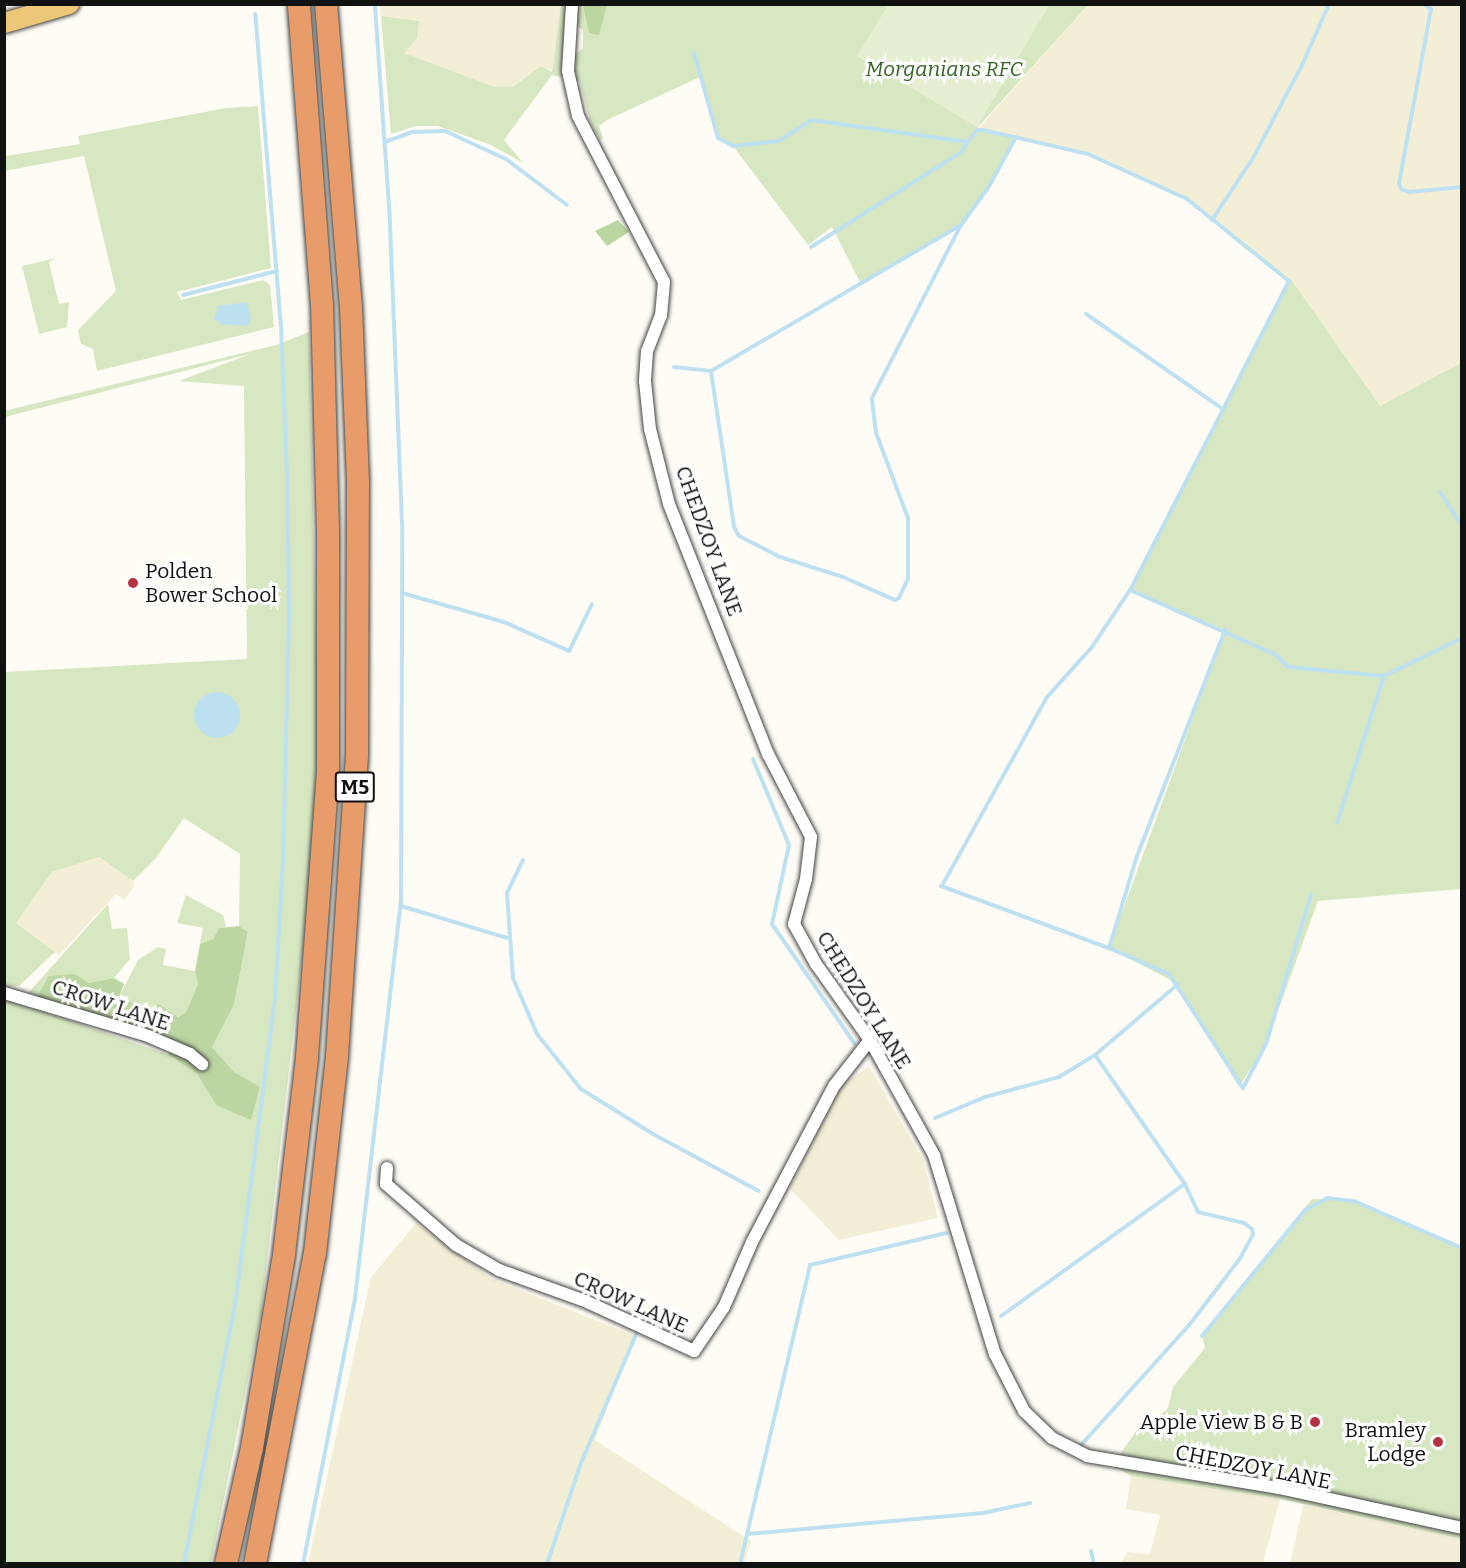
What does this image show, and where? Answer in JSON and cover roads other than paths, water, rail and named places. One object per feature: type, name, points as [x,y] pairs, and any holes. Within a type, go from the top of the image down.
[{"type":"highway","name":"M5","points":[[226,1563],[252,1448],[284,1254],[307,1058],[328,770],[328,532],[322,305],[299,4]]},
{"type":"highway","name":"M5","points":[[255,1563],[315,1253],[338,1056],[357,756],[358,483],[351,308],[326,4]]},
{"type":"main road","points":[[4,23],[69,4]]},
{"type":"street","name":"CHEDZOY LANE","points":[[572,4],[567,71],[578,116],[664,282],[663,306],[647,351],[645,381],[651,429],[669,504],[768,754],[810,837],[806,879],[794,924],[816,964],[870,1040],[934,1155],[995,1353],[1024,1411],[1052,1438],[1087,1456],[1279,1488],[1461,1528]]},
{"type":"street","name":"CROW LANE","points":[[4,993],[148,1036],[190,1054],[201,1064]]},
{"type":"street","name":"CROW LANE","points":[[387,1168],[386,1184],[473,1255],[499,1270],[585,1301],[694,1351],[724,1307],[752,1242],[834,1086],[870,1040]]},
{"type":"water","points":[[247,302],[251,320],[247,326],[221,324],[214,319],[218,306]]},
{"type":"water","points":[[217,692],[233,699],[240,715],[233,731],[217,738],[201,731],[194,715],[201,699]]},
{"type":"waterway","points":[[303,1564],[355,1298],[401,900],[402,524],[389,206],[375,4]]},
{"type":"waterway","points":[[1212,220],[1253,158],[1303,63],[1329,4]]},
{"type":"waterway","points":[[1424,4],[1431,9],[1399,183],[1401,189],[1409,192],[1462,187]]},
{"type":"waterway","points":[[184,1564],[236,1298],[275,996],[283,860],[289,611],[287,475],[281,327],[255,14]]},
{"type":"waterway","points":[[694,53],[718,138],[733,146],[779,141],[811,120],[967,142],[977,130],[983,130],[1088,154],[1187,199],[1289,281],[1130,590],[1092,647],[1047,697],[943,884]]},
{"type":"waterway","points":[[385,142],[413,132],[445,131],[506,159],[567,205]]},
{"type":"waterway","points":[[674,367],[711,371],[961,225],[988,188],[1016,137]]},
{"type":"waterway","points":[[811,247],[961,152],[967,143]]},
{"type":"waterway","points":[[711,371],[734,527],[739,536],[780,557],[843,577],[895,600],[899,598],[908,579],[908,518],[876,433],[872,398],[961,225]]},
{"type":"waterway","points":[[183,295],[277,271]]},
{"type":"waterway","points":[[1086,314],[1221,408]]},
{"type":"waterway","points":[[1440,492],[1462,526]]},
{"type":"waterway","points":[[1130,590],[1276,655],[1288,667],[1384,676],[1462,638]]},
{"type":"waterway","points":[[402,593],[504,622],[569,651],[592,604]]},
{"type":"waterway","points":[[1109,948],[1137,856],[1225,630]]},
{"type":"waterway","points":[[1337,823],[1384,676]]},
{"type":"waterway","points":[[753,759],[789,845],[772,924],[854,1043]]},
{"type":"waterway","points":[[523,860],[507,893],[513,978],[537,1034],[581,1089],[653,1134],[759,1191]]},
{"type":"waterway","points":[[941,886],[1109,948],[1169,974],[1243,1088],[1266,1044],[1311,895]]},
{"type":"waterway","points":[[401,906],[510,939]]},
{"type":"waterway","points":[[935,1118],[985,1097],[1059,1077],[1095,1055],[1178,984]]},
{"type":"waterway","points":[[1082,1444],[1190,1324],[1239,1260],[1253,1235],[1252,1229],[1244,1223],[1198,1212],[1185,1184],[1095,1055]]},
{"type":"waterway","points":[[1001,1316],[1185,1184]]},
{"type":"waterway","points":[[1202,1336],[1305,1210],[1328,1198],[1354,1201],[1462,1248]]},
{"type":"waterway","points":[[740,1564],[810,1265],[946,1233]]},
{"type":"waterway","points":[[547,1564],[581,1463],[638,1330]]},
{"type":"waterway","points":[[747,1534],[983,1513],[1030,1503]]},
{"type":"waterway","points":[[1091,1551],[1094,1564]]},
{"type":"place","name":"Polden Bower School","points":[[133,583]]},
{"type":"place","name":"Apple View B & B","points":[[1315,1422]]},
{"type":"place","name":"Bramley Lodge","points":[[1438,1442]]},
{"type":"park label","name":"Morganians RFC","points":[[944,69]]}]
